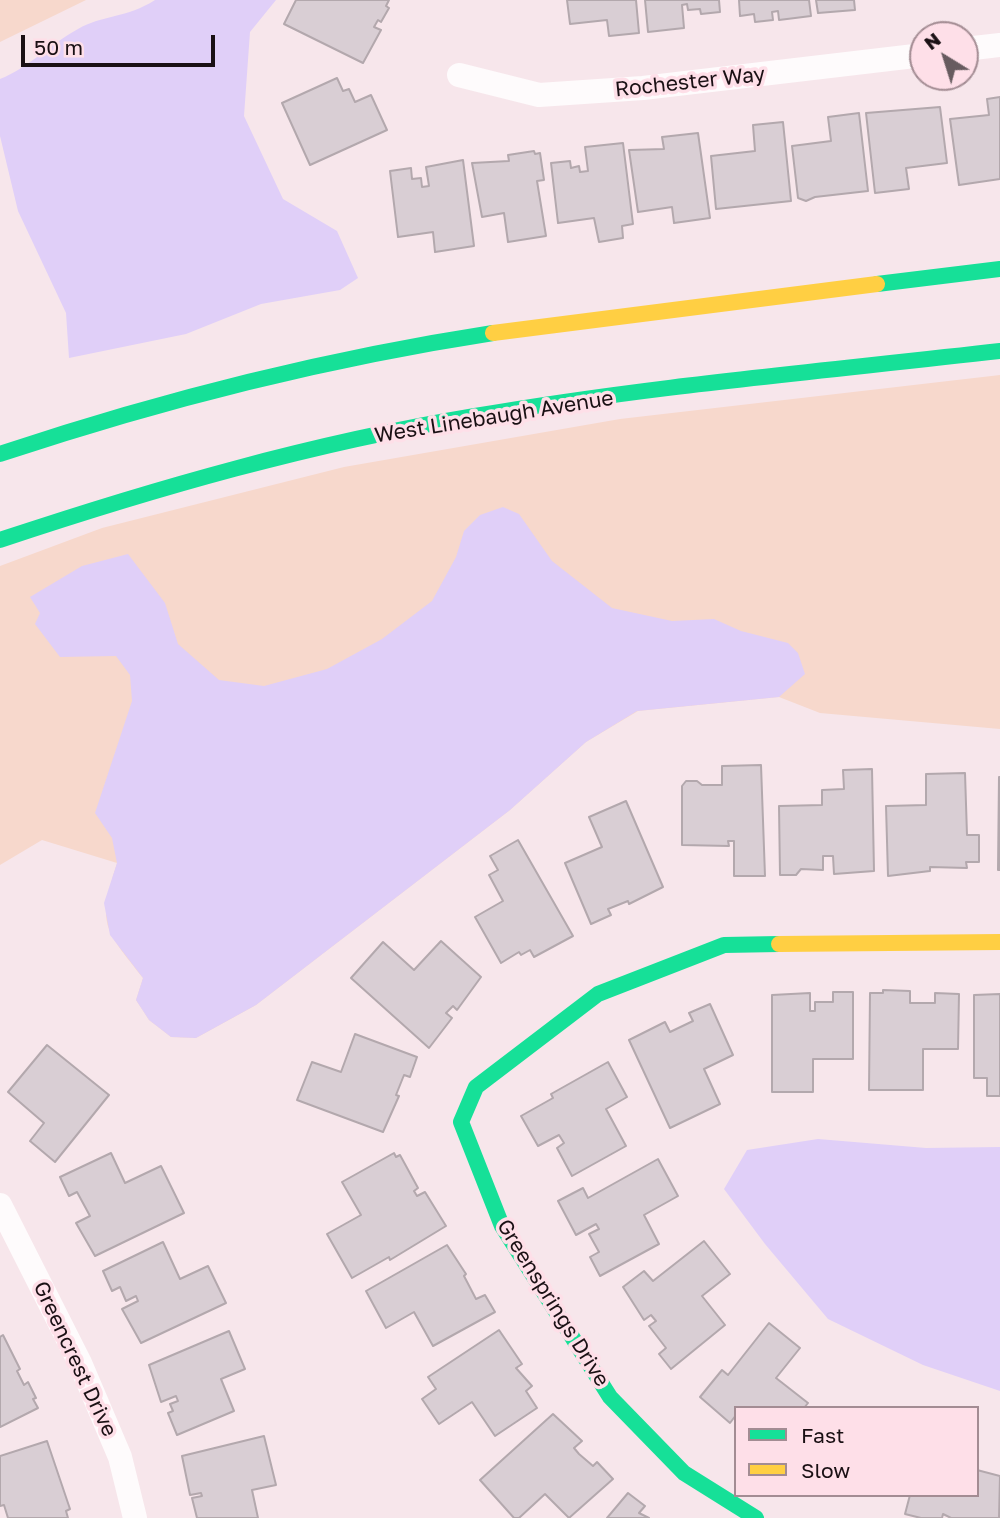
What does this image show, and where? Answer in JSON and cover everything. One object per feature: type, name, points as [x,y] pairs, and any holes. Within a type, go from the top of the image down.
[{"type":"main road","points":[[0,454],[78,428],[224,387],[380,351],[558,323],[1000,269]]},
{"type":"main road","name":"West Linebaugh Avenue","points":[[0,540],[104,505],[238,467],[396,431],[542,405],[1000,351]]},
{"type":"main road","name":"Greensprings Drive","points":[[756,1518],[684,1474],[610,1396],[502,1226],[461,1122],[477,1087],[598,995],[724,946],[1000,942]]},
{"type":"street","points":[[979,47],[1000,45]]},
{"type":"street","name":"Rochester Way","points":[[459,75],[539,94],[643,88],[909,57]]},
{"type":"street","name":"Greencrest Drive","points":[[0,1205],[80,1363],[120,1457],[135,1518]]},
{"type":"shaded area","points":[[0,0],[86,0],[0,42]]},
{"type":"shaded area","points":[[155,0],[276,0],[250,32],[244,116],[283,199],[337,231],[358,278],[340,290],[261,304],[186,334],[69,358],[66,313],[18,211],[0,136],[0,79],[87,24],[135,10]]},
{"type":"shaded area","points":[[1000,375],[1000,729],[820,713],[779,697],[638,711],[586,742],[510,810],[256,1005],[196,1038],[171,1037],[149,1020],[136,1000],[143,978],[112,936],[106,914],[117,863],[42,840],[0,865],[0,566],[102,528],[344,467],[620,419]]},
{"type":"shaded area","points":[[503,507],[519,514],[552,561],[612,608],[672,621],[714,619],[741,631],[788,643],[798,653],[805,674],[779,697],[637,711],[586,742],[510,810],[256,1005],[196,1038],[171,1037],[149,1020],[136,1000],[143,978],[110,935],[104,903],[117,863],[112,838],[95,813],[132,701],[130,675],[116,656],[60,657],[35,624],[40,613],[30,597],[82,566],[128,554],[165,603],[178,644],[219,680],[264,686],[327,669],[382,639],[432,601],[456,557],[464,531],[480,515]]},
{"type":"shaded area","points":[[818,1139],[926,1148],[1000,1147],[1000,1391],[923,1365],[828,1319],[765,1244],[724,1189],[747,1150]]},
{"type":"building","points":[[296,0],[389,0],[386,6],[389,8],[381,22],[378,20],[374,27],[381,30],[363,63],[284,24]]},
{"type":"building","points":[[567,0],[636,0],[639,33],[609,36],[607,20],[570,24]]},
{"type":"building","points":[[645,0],[719,0],[720,12],[701,14],[700,9],[688,10],[687,4],[682,5],[684,28],[648,32]]},
{"type":"building","points":[[739,0],[809,0],[811,16],[779,20],[778,11],[772,12],[773,20],[755,22],[754,14],[740,16]]},
{"type":"building","points":[[816,0],[854,0],[855,10],[818,13]]},
{"type":"building","points":[[337,78],[343,91],[349,89],[355,102],[371,95],[387,130],[310,165],[282,103]]},
{"type":"building","points":[[1000,97],[1000,179],[959,185],[950,119],[989,115],[987,99]]},
{"type":"building","points":[[940,107],[947,163],[906,168],[909,189],[875,193],[866,113]]},
{"type":"building","points":[[859,113],[868,191],[815,197],[806,201],[798,198],[792,146],[831,141],[828,117]]},
{"type":"building","points":[[783,122],[791,201],[716,209],[711,156],[755,151],[753,125]]},
{"type":"building","points":[[698,133],[710,218],[674,223],[672,207],[638,212],[629,150],[664,149],[662,137]]},
{"type":"building","points":[[623,143],[633,224],[622,226],[623,238],[599,242],[594,218],[558,223],[551,163],[570,161],[571,168],[579,166],[580,172],[588,171],[585,147]]},
{"type":"building","points":[[534,151],[535,154],[540,153],[544,180],[537,181],[546,236],[508,242],[504,213],[482,217],[472,163],[509,161],[508,155]]},
{"type":"building","points":[[463,160],[474,246],[435,252],[433,232],[398,237],[390,171],[411,168],[412,179],[421,178],[422,187],[429,186],[426,167]]},
{"type":"building","points":[[761,765],[765,876],[734,876],[734,841],[728,841],[729,846],[682,845],[682,786],[686,781],[697,781],[702,785],[722,785],[722,766]]},
{"type":"building","points":[[872,769],[874,871],[834,874],[833,856],[823,856],[823,870],[801,869],[796,875],[780,875],[779,806],[822,805],[822,790],[844,789],[843,770]]},
{"type":"building","points":[[965,773],[967,835],[979,835],[979,862],[966,862],[967,868],[930,867],[930,871],[888,876],[886,806],[926,805],[926,774]]},
{"type":"building","points":[[999,777],[1000,870],[998,870]]},
{"type":"building","points":[[626,801],[663,887],[629,904],[628,901],[608,909],[611,915],[591,924],[565,863],[602,847],[589,817]]},
{"type":"building","points":[[518,840],[573,936],[534,957],[530,950],[521,955],[519,952],[501,963],[475,917],[503,901],[489,875],[498,870],[490,856]]},
{"type":"building","points":[[441,941],[481,977],[457,1010],[453,1006],[446,1013],[452,1018],[429,1048],[351,978],[383,942],[414,970]]},
{"type":"building","points":[[883,990],[910,991],[910,1003],[935,1003],[935,993],[959,994],[958,1049],[923,1049],[923,1090],[869,1090],[870,993],[883,993]]},
{"type":"building","points":[[833,992],[853,992],[853,1059],[813,1059],[813,1092],[772,1092],[772,995],[810,993],[810,1011],[815,1011],[815,1002],[833,1002]]},
{"type":"building","points":[[1000,994],[1000,1096],[987,1096],[987,1078],[974,1078],[974,995]]},
{"type":"building","points":[[710,1004],[733,1055],[704,1069],[720,1104],[670,1128],[629,1040],[665,1022],[670,1032],[693,1021],[689,1013]]},
{"type":"building","points":[[355,1034],[417,1057],[410,1077],[404,1075],[396,1095],[399,1096],[383,1132],[297,1100],[312,1062],[341,1072]]},
{"type":"building","points":[[47,1045],[109,1095],[55,1162],[30,1141],[44,1123],[8,1092]]},
{"type":"building","points":[[608,1062],[627,1097],[606,1109],[626,1146],[572,1176],[557,1148],[564,1143],[559,1135],[538,1146],[521,1116],[553,1098],[551,1094]]},
{"type":"building","points":[[111,1153],[125,1183],[161,1166],[184,1213],[95,1256],[76,1223],[90,1216],[77,1192],[69,1196],[60,1177]]},
{"type":"building","points":[[394,1153],[396,1157],[400,1155],[418,1188],[414,1191],[417,1196],[425,1192],[446,1226],[390,1260],[389,1257],[352,1278],[327,1234],[361,1215],[342,1182]]},
{"type":"building","points":[[658,1159],[678,1196],[644,1215],[659,1244],[600,1276],[590,1257],[599,1252],[589,1234],[599,1229],[596,1224],[576,1235],[558,1201],[583,1188],[588,1198]]},
{"type":"building","points":[[704,1241],[730,1274],[702,1296],[725,1325],[671,1369],[659,1354],[666,1348],[649,1326],[656,1321],[651,1315],[644,1320],[623,1287],[644,1271],[653,1281]]},
{"type":"building","points":[[163,1242],[180,1279],[208,1266],[226,1303],[141,1343],[122,1309],[138,1301],[136,1296],[126,1301],[120,1287],[112,1291],[103,1271]]},
{"type":"building","points":[[447,1245],[466,1274],[464,1276],[476,1299],[485,1295],[495,1312],[433,1346],[414,1312],[386,1328],[366,1291]]},
{"type":"building","points":[[769,1323],[800,1348],[776,1378],[808,1403],[806,1406],[734,1406],[734,1418],[730,1423],[700,1397],[722,1370],[728,1375]]},
{"type":"building","points":[[499,1330],[522,1364],[516,1368],[532,1386],[526,1391],[537,1408],[495,1436],[472,1402],[439,1424],[422,1399],[436,1389],[428,1377]]},
{"type":"building","points":[[229,1331],[245,1369],[221,1379],[234,1411],[177,1435],[168,1413],[173,1411],[170,1404],[178,1401],[176,1396],[161,1402],[149,1365]]},
{"type":"building","points":[[3,1335],[20,1369],[17,1371],[24,1385],[28,1382],[38,1408],[0,1427],[0,1337]]},
{"type":"building","points":[[553,1414],[582,1441],[574,1448],[579,1454],[593,1466],[597,1462],[613,1479],[569,1518],[545,1494],[519,1518],[514,1518],[480,1480]]},
{"type":"building","points":[[264,1436],[276,1485],[252,1490],[258,1518],[197,1518],[192,1498],[202,1496],[201,1493],[190,1495],[182,1456]]},
{"type":"building","points":[[47,1441],[70,1509],[66,1511],[68,1518],[8,1518],[4,1505],[0,1506],[0,1456]]},
{"type":"building","points":[[979,1471],[1000,1476],[999,1518],[951,1518],[943,1514],[942,1518],[921,1518],[905,1514],[909,1497],[979,1497]]},
{"type":"building","points":[[628,1493],[645,1506],[639,1513],[649,1518],[607,1518]]},
{"type":"traffic: fast","points":[[877,284],[1000,269]]},
{"type":"traffic: fast","points":[[0,454],[122,416],[305,368],[493,333]]},
{"type":"traffic: fast","points":[[0,540],[176,485],[295,453],[414,427],[606,396],[1000,351]]},
{"type":"traffic: fast","points":[[756,1518],[684,1473],[610,1397],[502,1226],[461,1122],[476,1087],[598,994],[724,945],[779,944]]},
{"type":"traffic: slow","points":[[493,333],[877,284]]},
{"type":"traffic: slow","points":[[779,944],[1000,942]]}]
